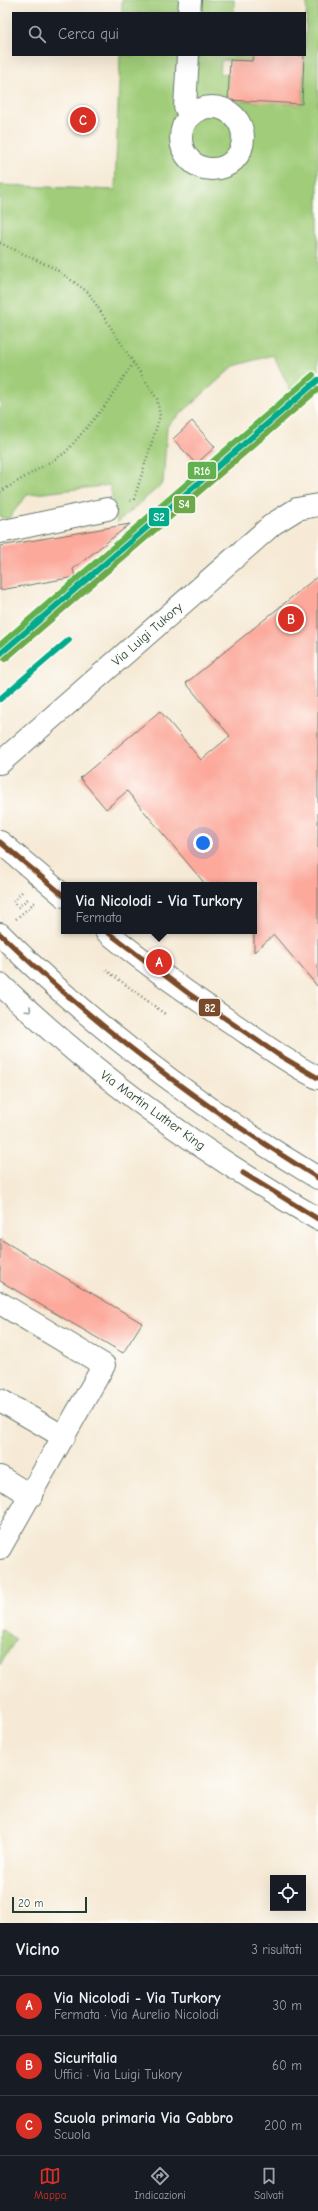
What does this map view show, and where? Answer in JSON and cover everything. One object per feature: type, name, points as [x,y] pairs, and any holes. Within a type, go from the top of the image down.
[{"type":"street","points":[[189,12],[190,0]]},
{"type":"street","points":[[188,56],[185,107],[191,115]]},
{"type":"street","name":"Via Luigi Tukory","points":[[0,763],[273,524],[297,509],[318,505]]},
{"type":"street","points":[[0,532],[107,509]]},
{"type":"street","points":[[0,842],[61,893]]},
{"type":"street","points":[[7,928],[65,995],[119,1041],[169,1080],[227,1120],[318,1178]]},
{"type":"street","points":[[110,934],[138,958],[222,1017],[298,1068],[318,1078]]},
{"type":"street","name":"Via Martin Luther King","points":[[0,984],[91,1064],[144,1105],[207,1149],[318,1220]]},
{"type":"street","points":[[0,1304],[104,1365],[31,1496],[0,1548]]},
{"type":"street","points":[[0,1400],[64,1437]]},
{"type":"street","points":[[0,1477],[31,1496]]},
{"type":"path","points":[[0,243],[54,268],[88,292],[157,399],[160,416],[134,499],[107,509]]},
{"type":"path","points":[[0,492],[65,452],[105,406],[133,363]]},
{"type":"path","points":[[7,928],[34,903],[28,897],[18,908],[13,902],[24,890]]},
{"type":"path","points":[[106,970],[165,1014]]},
{"type":"green space","points":[[122,0],[234,0],[234,12],[122,12]]},
{"type":"green space","points":[[307,0],[318,0],[318,370],[292,393],[273,355],[234,366],[167,426],[163,483],[117,523],[110,485],[27,495],[8,519],[0,517],[0,185],[115,190],[120,56],[253,56],[252,61],[221,60],[220,74],[230,75],[228,100],[259,102],[260,88],[272,102],[302,104],[304,56],[306,56]]},
{"type":"green space","points":[[0,1629],[16,1639],[0,1665]]},
{"type":"building","points":[[253,56],[304,56],[302,104],[228,100],[230,60],[252,61]]},
{"type":"building","points":[[192,421],[215,447],[196,464],[173,439]]},
{"type":"building","points":[[130,524],[73,569],[75,577],[0,590],[0,546]]},
{"type":"building","points":[[318,576],[318,987],[274,935],[254,952],[254,934],[257,934],[257,882],[203,882],[127,791],[106,809],[80,778],[160,711],[201,760],[230,736],[186,683]]},
{"type":"building","points":[[0,1239],[142,1323],[123,1353],[0,1281]]},
{"type":"transit line","name":"R16","points":[[0,645],[313,375]]},
{"type":"transit line","name":"S2","points":[[0,654],[318,380]]},
{"type":"transit line","name":"S4","points":[[5,659],[318,389]]},
{"type":"transit line","name":"S2","points":[[0,699],[69,640]]},
{"type":"transit line","name":"82","points":[[0,842],[61,893]]},
{"type":"transit line","name":"82","points":[[0,934],[74,1002],[152,1065],[233,1123],[318,1178]]},
{"type":"transit line","name":"82","points":[[110,934],[188,993],[277,1054],[318,1078]]},
{"type":"transit line","name":"82","points":[[243,1173],[318,1219]]},
{"type":"place","name":"Scuola primaria Via Gabbro","points":[[83,120]]},
{"type":"place","name":"Sicuritalia","points":[[291,619]]},
{"type":"place","name":"Via Nicolodi - Via Turkory","points":[[159,962]]}]
